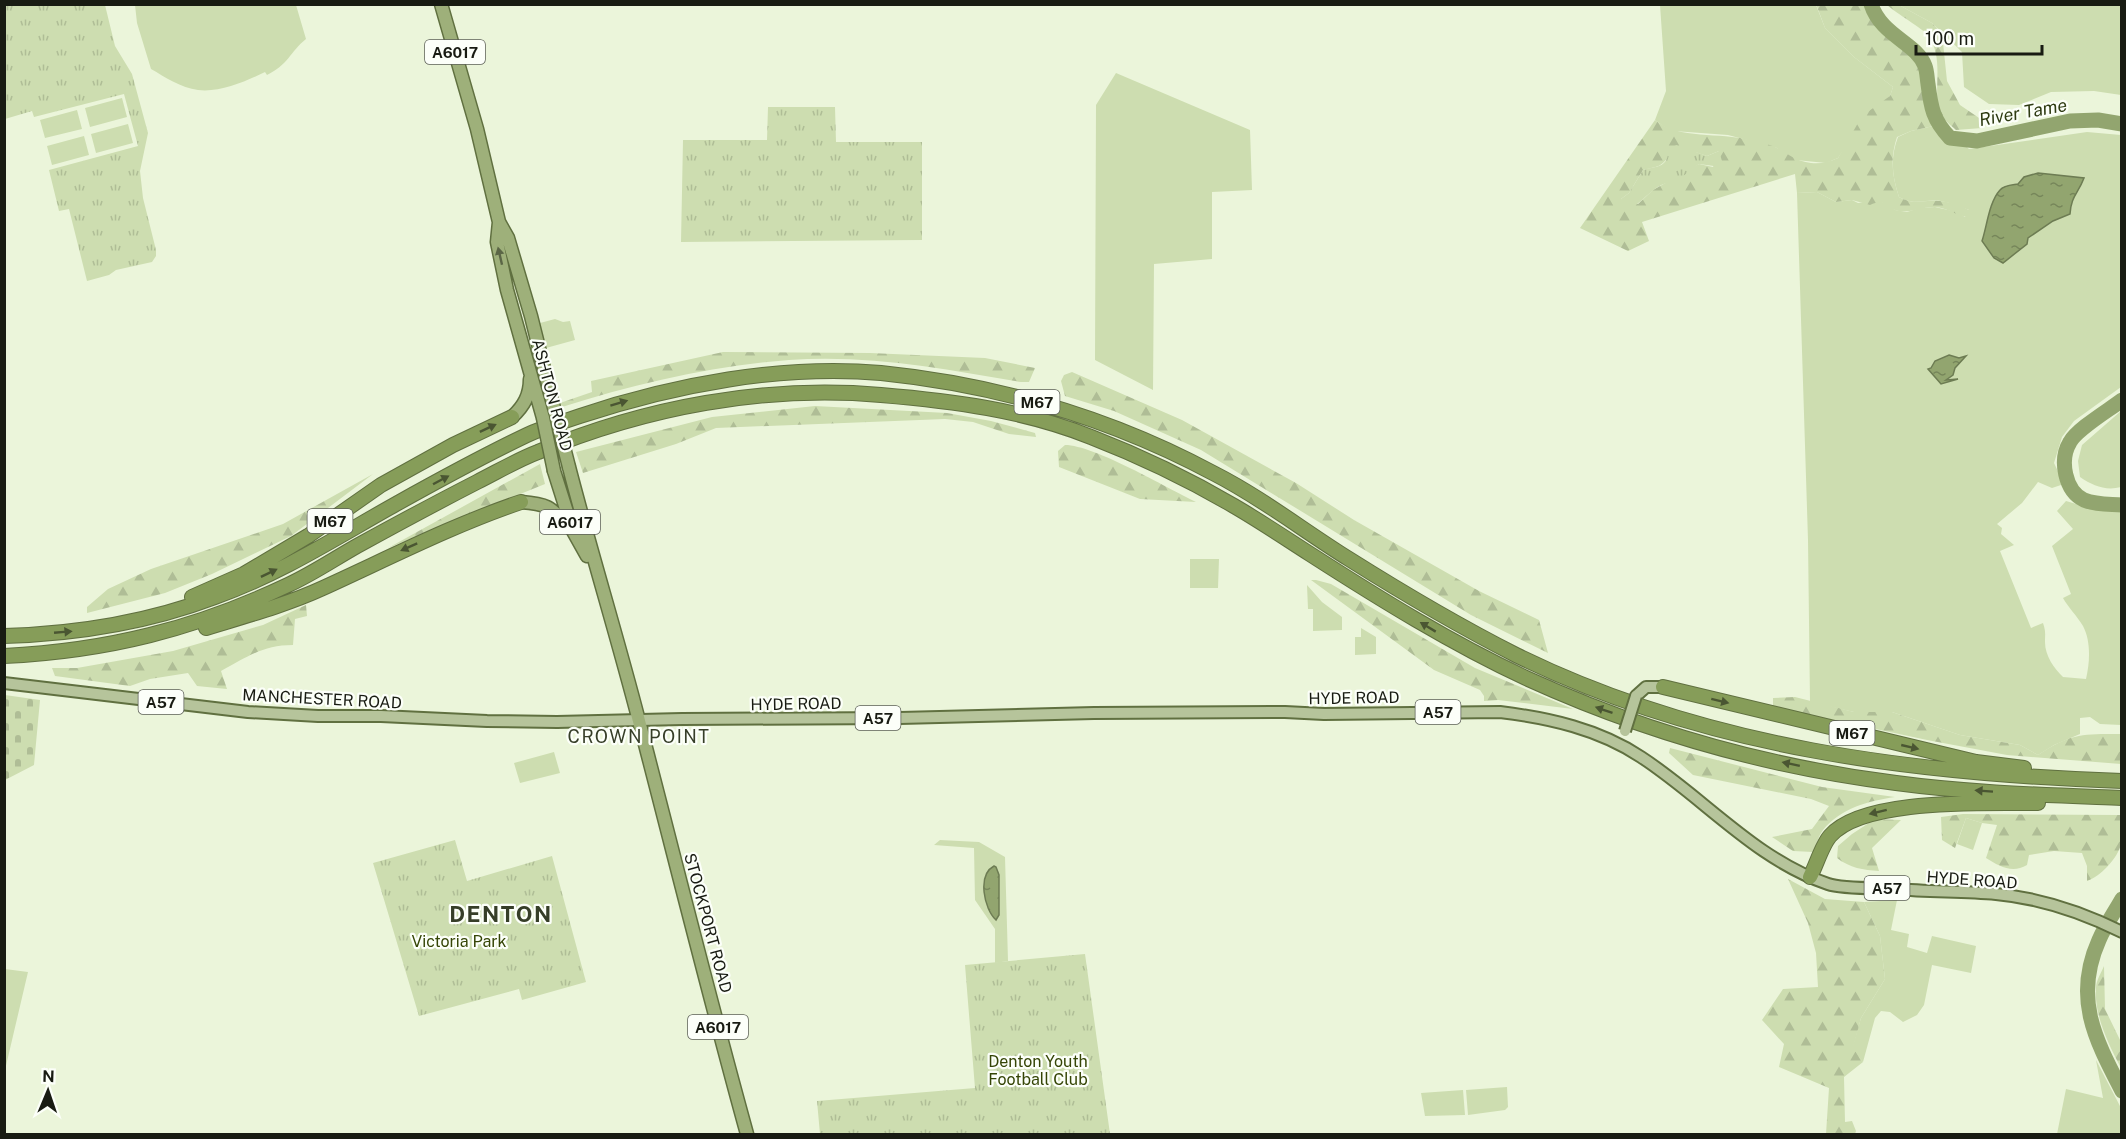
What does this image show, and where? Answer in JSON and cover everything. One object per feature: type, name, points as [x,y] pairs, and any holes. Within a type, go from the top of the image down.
[{"type":"highway","name":"ASHTON ROAD","points":[[441,4],[477,129],[499,222],[507,238],[531,316],[548,411],[554,471],[573,531],[595,570]]},
{"type":"highway","name":"ASHTON ROAD","points":[[499,222],[497,242],[517,329],[530,371],[569,467],[595,570],[639,719]]},
{"type":"highway","name":"A6017","points":[[512,417],[523,405],[530,391],[530,371]]},
{"type":"highway","name":"M67","points":[[4,636],[73,631],[144,619],[213,598],[246,585],[312,553],[400,502],[532,432],[612,405],[723,379],[827,371],[875,373],[948,381],[1005,393],[1090,418],[1165,448],[1221,476],[1349,559],[1459,626],[1594,689],[1690,721],[1754,739],[1824,754],[1900,765],[2121,781]]},
{"type":"highway","name":"M67","points":[[135,640],[195,623],[292,584],[414,514],[536,452],[624,421],[728,398],[825,392],[877,394],[963,403],[1025,417],[1086,435],[1129,453],[1185,479],[1238,508],[1448,639],[1526,678],[1596,708],[1680,736],[1750,756],[1836,774],[2041,799],[2121,802]]},
{"type":"highway","points":[[512,417],[548,411]]},
{"type":"highway","name":"M67","points":[[144,619],[244,574],[308,536],[381,485],[453,445],[512,417]]},
{"type":"highway","name":"A6017","points":[[521,502],[561,494]]},
{"type":"highway","name":"A6017","points":[[521,502],[541,503],[547,506],[573,531]]},
{"type":"highway","name":"M67","points":[[4,656],[55,654],[113,645],[204,628],[255,614],[321,589],[477,517],[521,502]]},
{"type":"highway","name":"M67","points":[[1663,687],[1976,762],[2042,775],[2121,776]]},
{"type":"highway","name":"STOCKPORT ROAD","points":[[639,719],[667,835],[747,1134]]},
{"type":"highway","name":"M67","points":[[1810,877],[1829,837],[1847,823],[1877,811],[1912,806],[2041,799],[2121,798]]},
{"type":"main road","name":"MANCHESTER ROAD","points":[[4,683],[215,708],[318,716],[557,722],[639,719]]},
{"type":"main road","points":[[1618,744],[1625,731],[1636,696],[1646,687],[1663,687]]},
{"type":"main road","name":"HYDE ROAD","points":[[639,719],[900,718],[1094,713],[1500,712],[1559,722],[1590,731],[1618,744],[1640,756],[1784,864],[1832,886],[1997,894],[2050,904],[2090,916],[2121,932]]},
{"type":"green space","points":[[5,4],[105,5],[115,46],[132,74],[148,133],[140,171],[143,198],[156,250],[156,256],[152,262],[116,270],[109,275],[87,281],[69,209],[59,211],[49,170],[138,146],[124,94],[34,117],[32,111],[5,119]]},
{"type":"green space","points":[[1816,4],[1871,5],[1880,23],[1921,58],[1928,76],[1931,108],[1938,125],[1911,131],[1897,137],[1893,152],[1893,167],[1899,197],[1911,201],[1937,201],[1953,204],[1973,213],[1972,217],[1936,207],[1899,211],[1879,202],[1870,205],[1852,200],[1836,202],[1817,192],[1797,193],[1795,174],[1642,222],[1649,241],[1628,251],[1580,228],[1655,120],[1665,126],[1688,133],[1738,138],[1767,144],[1805,162],[1822,163],[1838,158],[1862,116],[1890,96],[1893,87],[1854,57],[1825,28]],"holes":[[[1719,151],[1713,167],[1699,164],[1653,190],[1638,204],[1621,199],[1629,193],[1643,170],[1660,165],[1668,157],[1695,152],[1707,156]]]},
{"type":"green space","points":[[135,5],[296,5],[306,39],[280,67],[267,75],[265,72],[215,90],[192,89],[173,82],[151,69],[137,23]]},
{"type":"green space","points":[[1660,5],[1816,5],[1825,28],[1854,57],[1893,87],[1890,96],[1849,142],[1838,158],[1826,163],[1796,160],[1786,156],[1777,148],[1728,135],[1674,131],[1655,120],[1666,91]]},
{"type":"green space","points":[[1887,5],[1899,5],[1932,23],[1942,33],[1947,81],[1960,105],[1982,120],[1982,128],[1956,130],[1944,119],[1937,99],[1934,45],[1925,32]]},
{"type":"green space","points":[[1899,5],[2121,5],[2121,95],[2094,91],[2051,92],[2019,105],[1989,104],[1964,87],[1962,52],[1932,23]]},
{"type":"green space","points":[[1116,73],[1250,130],[1252,190],[1212,192],[1212,259],[1154,264],[1153,390],[1095,360],[1096,105]]},
{"type":"green space","points":[[122,98],[127,117],[90,127],[85,108]]},
{"type":"green space","points":[[768,107],[835,107],[836,142],[922,142],[922,240],[681,242],[683,140],[767,140]]},
{"type":"green space","points":[[77,110],[82,129],[45,138],[40,120]]},
{"type":"green space","points":[[128,124],[133,143],[96,153],[91,134]]},
{"type":"green space","points":[[1938,125],[1950,138],[1959,139],[1969,149],[2087,132],[2121,135],[2121,387],[2074,421],[2062,437],[2054,463],[2064,484],[2052,488],[2038,482],[2022,503],[1997,524],[2002,528],[2001,534],[2014,545],[2000,551],[2031,628],[2043,623],[2048,657],[2063,677],[2086,679],[2089,645],[2083,626],[2063,598],[2071,594],[2052,546],[2073,529],[2057,511],[2066,501],[2090,508],[2121,508],[2121,725],[2100,724],[2090,717],[2080,718],[2080,734],[2038,755],[2020,745],[1960,735],[1892,712],[1854,712],[1810,702],[1808,540],[1797,193],[1817,192],[1836,202],[1877,201],[1886,203],[1895,210],[1907,212],[1919,208],[1935,207],[1957,212],[1965,217],[1969,210],[1952,204],[1941,201],[1915,202],[1899,197],[1893,174],[1895,145],[1898,137],[1911,131]]},
{"type":"green space","points":[[84,136],[89,155],[52,165],[47,146]]},
{"type":"green space","points":[[1677,145],[1707,156],[1719,151],[1721,167],[1699,164],[1674,183],[1657,187],[1634,206],[1623,204],[1621,199],[1629,193],[1643,170],[1664,163],[1669,148]]},
{"type":"green space","points":[[555,319],[563,322],[570,321],[575,340],[546,348],[540,323]]},
{"type":"green space","points":[[723,352],[870,353],[985,358],[1035,368],[1029,382],[1021,382],[877,361],[789,360],[703,371],[617,391],[562,407],[560,403],[592,392],[591,381]]},
{"type":"green space","points":[[1072,372],[1182,420],[1296,483],[1354,520],[1479,591],[1539,620],[1548,653],[1471,615],[1201,450],[1114,411],[1065,396],[1061,381],[1064,375]]},
{"type":"green space","points":[[815,406],[947,413],[991,421],[1035,433],[1036,437],[1009,434],[973,422],[945,419],[716,428],[676,444],[583,473],[576,452],[712,417]]},
{"type":"green space","points":[[2121,411],[2121,487],[2100,487],[2080,477],[2078,461],[2082,445]]},
{"type":"green space","points":[[1065,445],[1112,459],[1196,502],[1140,499],[1059,467],[1058,451]]},
{"type":"green space","points":[[540,464],[545,484],[388,548]]},
{"type":"green space","points":[[373,474],[291,536],[212,574],[165,593],[87,613],[87,607],[108,589],[151,569],[283,524]]},
{"type":"green space","points":[[1190,559],[1219,559],[1218,588],[1190,588]]},
{"type":"green space","points":[[1311,580],[1331,584],[1475,668],[1573,709],[1498,700],[1484,701],[1480,690],[1434,670]]},
{"type":"green space","points":[[1307,585],[1322,602],[1342,617],[1342,630],[1313,631],[1313,609],[1308,609]]},
{"type":"green space","points":[[306,605],[307,616],[295,619],[293,645],[264,650],[221,671],[227,689],[197,686],[188,673],[150,679],[130,686],[55,676],[52,668],[77,668],[173,651],[263,625]]},
{"type":"green space","points":[[1361,628],[1376,637],[1376,654],[1355,655],[1355,637],[1361,637]]},
{"type":"green space","points":[[5,695],[40,700],[34,765],[5,780]]},
{"type":"green space","points":[[1795,697],[1854,712],[1892,712],[1960,735],[2020,745],[2038,755],[2060,742],[2078,736],[2121,734],[2121,764],[2007,755],[1773,707],[1773,698]]},
{"type":"green space","points":[[1670,748],[1822,787],[1895,797],[1865,803],[1838,816],[1823,830],[1813,852],[1793,851],[1772,837],[1812,829],[1829,806],[1811,799],[1693,775],[1669,753]]},
{"type":"green space","points":[[554,752],[560,773],[520,783],[514,763]]},
{"type":"green space","points":[[1963,814],[2121,815],[2121,844],[2108,866],[2087,881],[2087,866],[2082,853],[2054,851],[2029,855],[2027,865],[2011,869],[1986,858],[1997,825],[1966,818],[1955,848],[1942,840],[1941,817]]},
{"type":"green space","points":[[1966,818],[1982,823],[1973,850],[1957,844]]},
{"type":"green space","points":[[1875,819],[1901,820],[1872,848],[1879,871],[1857,868],[1837,858],[1838,846]]},
{"type":"green space","name":"Victoria Park","points":[[455,840],[467,881],[552,856],[586,982],[522,1000],[519,989],[419,1016],[373,863]]},
{"type":"green space","points":[[940,840],[979,842],[1005,857],[1008,961],[995,963],[995,929],[975,900],[974,848],[934,845]]},
{"type":"green space","points":[[1788,879],[1825,899],[1864,902],[1880,936],[1885,979],[1861,1018],[1853,1048],[1863,1062],[1844,1077],[1845,1122],[1852,1121],[1855,1134],[1826,1134],[1829,1088],[1779,1067],[1784,1044],[1762,1020],[1783,989],[1818,987],[1816,953],[1808,923]]},
{"type":"green space","points":[[1897,900],[1891,930],[1909,934],[1907,947],[1927,953],[1932,936],[1976,946],[1971,973],[1932,965],[1924,1005],[1917,1015],[1903,1022],[1890,1012],[1881,1011],[1875,1018],[1863,1062],[1852,1049],[1861,1018],[1885,979],[1880,936],[1864,902]]},
{"type":"green space","name":"Denton Youth Football Club","points":[[1085,954],[1110,1134],[820,1134],[817,1101],[975,1088],[965,965]]},
{"type":"green space","points":[[2104,966],[2105,1009],[2121,1042],[2121,1068],[2107,1040],[2097,1009],[2096,985]]},
{"type":"green space","points":[[4,969],[28,972],[5,1070]]},
{"type":"green space","points":[[2096,1060],[2121,1108],[2121,1134],[2057,1134],[2066,1089],[2103,1098]]},
{"type":"green space","points":[[1507,1087],[1508,1107],[1505,1110],[1468,1115],[1466,1090]]},
{"type":"green space","points":[[1463,1090],[1465,1115],[1425,1116],[1421,1093]]},
{"type":"water","points":[[2038,173],[2084,178],[2073,199],[2070,214],[2053,221],[2028,238],[2027,244],[2003,263],[1994,258],[1982,241],[1993,201],[2004,187],[2018,184],[2024,177]]},
{"type":"water","points":[[1949,355],[1959,358],[1966,356],[1955,368],[1953,375],[1946,380],[1958,379],[1941,384],[1928,369],[1935,361]]},
{"type":"water","points":[[994,866],[999,875],[999,915],[996,920],[988,908],[984,892],[985,877]]},
{"type":"waterway","name":"River Tame","points":[[1871,4],[1876,15],[1890,32],[1921,58],[1926,70],[1934,113],[1950,138],[1977,141],[2070,121],[2098,120],[2122,124]]},
{"type":"waterway","name":"River Tame","points":[[2122,400],[2074,437],[2065,457],[2068,482],[2077,496],[2093,503],[2122,505]]},
{"type":"waterway","name":"River Tame","points":[[2122,899],[2101,935],[2091,961],[2088,981],[2088,1000],[2096,1036],[2122,1091]]},
{"type":"district","name":"CROWN POINT","points":[[639,736]]},
{"type":"district","name":"DENTON","points":[[501,914]]}]
